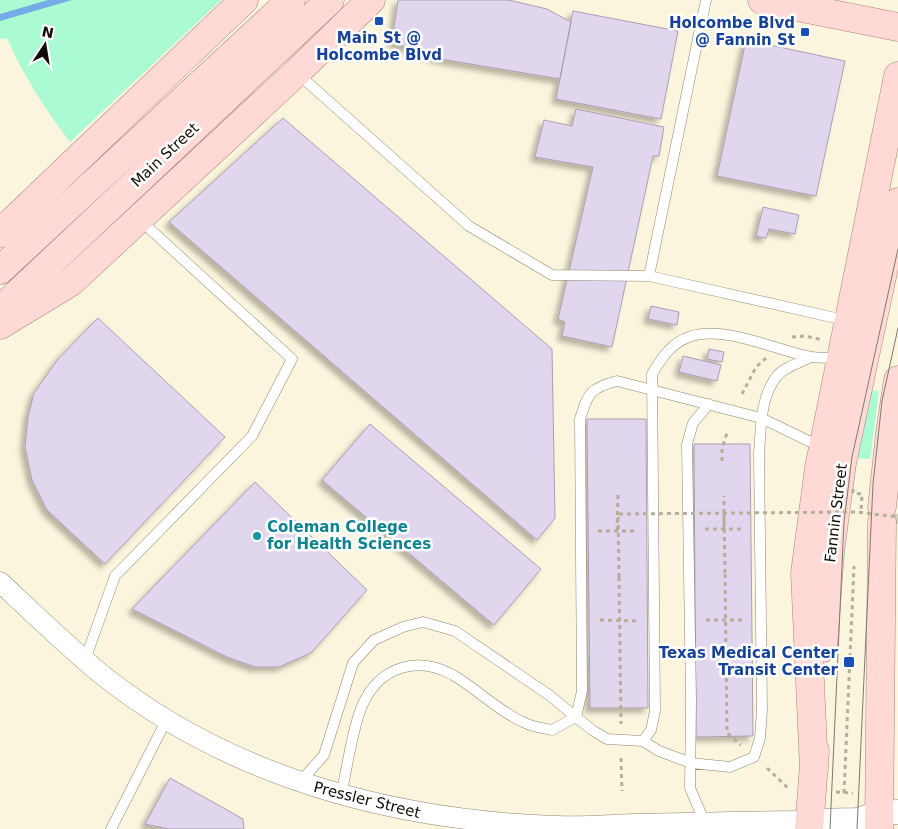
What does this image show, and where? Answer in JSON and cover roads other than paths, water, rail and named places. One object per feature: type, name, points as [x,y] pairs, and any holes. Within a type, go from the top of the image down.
[{"type":"main road","points":[[0,233],[244,0]]},
{"type":"main road","name":"Main Street","points":[[0,270],[291,0]]},
{"type":"main road","name":"Main Street","points":[[0,310],[330,0]]},
{"type":"main road","points":[[762,0],[898,27]]},
{"type":"main road","points":[[0,324],[71,282],[297,72],[359,5]]},
{"type":"main road","points":[[814,769],[805,573],[835,350],[849,321],[895,106],[898,76]]},
{"type":"main road","name":"Fannin Street","points":[[810,825],[830,552],[842,462],[898,202]]},
{"type":"main road","points":[[878,821],[879,663],[884,516],[890,433],[898,380]]},
{"type":"street","name":"Pressler Street","points":[[0,582],[85,660],[114,683],[166,719],[234,755],[299,783],[341,795],[389,807],[462,820],[580,827],[705,823],[810,825],[878,821]]},
{"type":"lane","points":[[649,276],[706,0]]},
{"type":"lane","points":[[297,72],[469,226],[552,274],[649,276],[849,321]]},
{"type":"lane","points":[[85,660],[115,576],[252,436],[292,359],[139,219]]},
{"type":"lane","points":[[643,741],[650,730],[655,711],[652,374],[664,355],[689,337],[711,334],[811,357]]},
{"type":"lane","points":[[299,783],[324,754],[353,663],[374,640],[403,627],[423,622],[455,631],[550,695],[606,739],[643,741],[659,751],[691,763],[730,767],[754,757],[760,738],[762,710],[759,454],[766,396],[778,374],[811,357],[835,350]]},
{"type":"lane","points":[[341,795],[362,706],[377,682],[392,672],[411,664],[434,667],[453,676],[523,723],[552,730],[576,717],[582,691],[580,419],[586,400],[597,386],[617,381],[762,418],[823,447]]},
{"type":"lane","points":[[705,823],[690,788],[687,444],[693,423],[709,404]]},
{"type":"lane","points":[[111,829],[166,719]]},
{"type":"water","points":[[48,0],[72,0],[0,21],[0,14]]},
{"type":"tunnel","points":[[897,524],[898,514]]},
{"type":"tram line","points":[[830,829],[844,522],[852,457],[898,249]]},
{"type":"tram line","points":[[857,829],[873,484],[882,401],[898,328]]},
{"type":"place","name":"Main St @ Holcombe Blvd","points":[[379,21]]},
{"type":"place","name":"Holcombe Blvd @ Fannin St","points":[[805,32]]},
{"type":"place","name":"Coleman College for Health Sciences","points":[[257,536]]},
{"type":"place","name":"Texas Medical Center Transit Center","points":[[849,662]]}]
